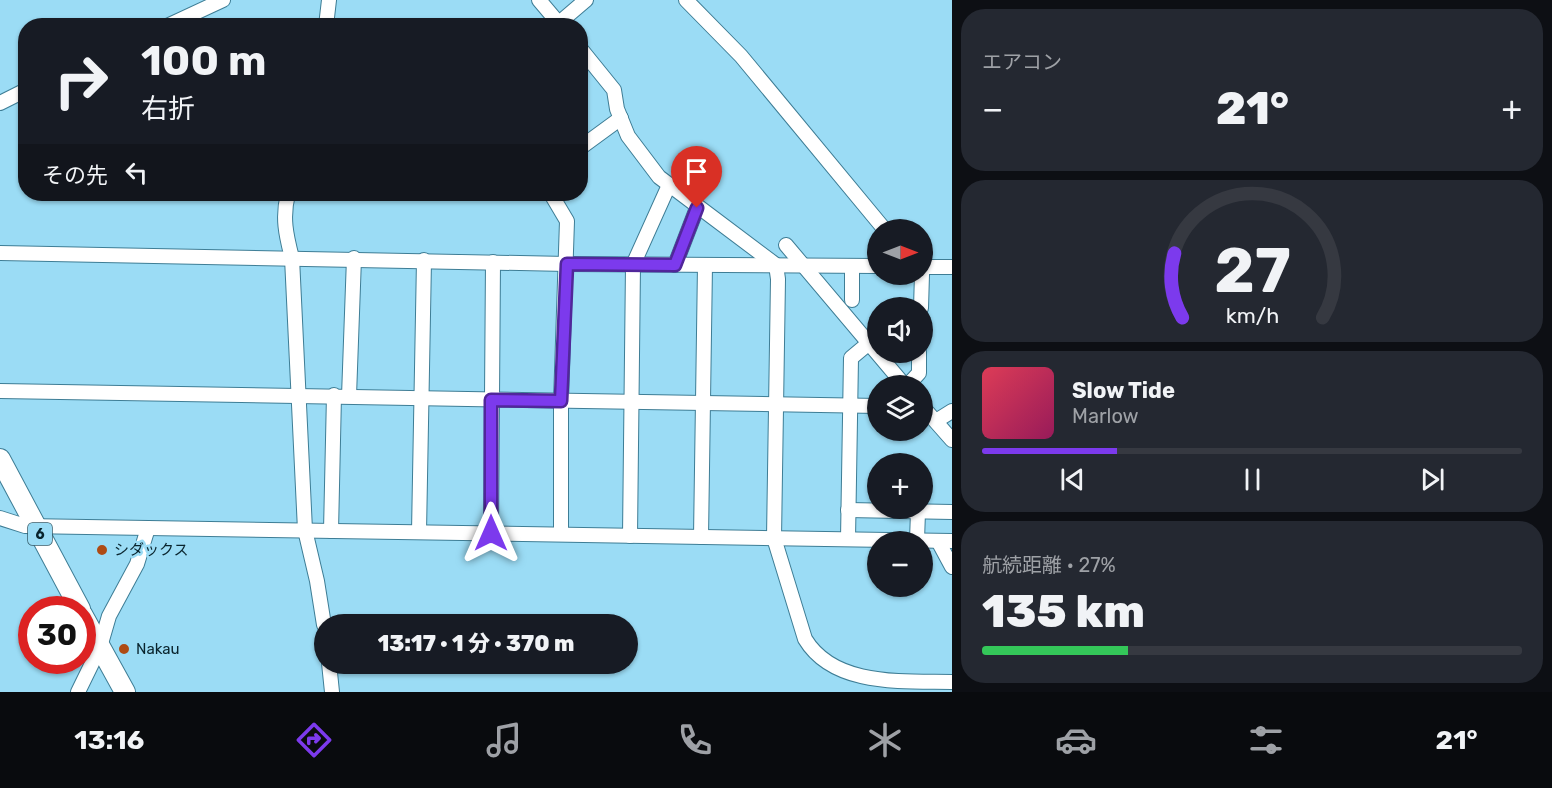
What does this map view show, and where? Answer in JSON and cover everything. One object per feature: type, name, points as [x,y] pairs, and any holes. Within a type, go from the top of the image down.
[{"type":"highway","name":"6","points":[[0,459],[73,596]]},
{"type":"highway","points":[[96,640],[124,692]]},
{"type":"street","points":[[184,18],[223,0]]},
{"type":"street","points":[[327,18],[329,0]]},
{"type":"street","points":[[539,0],[552,18]]},
{"type":"street","points":[[562,18],[586,0]]},
{"type":"street","points":[[686,0],[741,56],[876,219]]},
{"type":"street","points":[[588,58],[614,90],[628,136],[659,177],[697,208],[776,265],[778,279],[774,538],[804,639],[812,651],[824,660],[876,681],[952,682]]},
{"type":"street","points":[[0,103],[18,94]]},
{"type":"street","points":[[588,142],[621,118]]},
{"type":"street","points":[[630,536],[633,265],[669,185]]},
{"type":"street","points":[[286,201],[284,229],[292,258],[305,530],[318,581],[322,614]]},
{"type":"street","points":[[555,201],[567,221],[561,401],[561,534]]},
{"type":"street","points":[[675,265],[697,208]]},
{"type":"street","points":[[786,245],[867,341]]},
{"type":"street","points":[[0,253],[633,265],[867,266]]},
{"type":"street","points":[[349,396],[354,258]]},
{"type":"street","points":[[419,532],[424,261]]},
{"type":"street","points":[[491,533],[493,262]]},
{"type":"street","points":[[701,537],[705,265]]},
{"type":"street","points":[[852,266],[852,300]]},
{"type":"street","points":[[933,267],[952,267]]},
{"type":"street","points":[[848,539],[851,358],[867,345]]},
{"type":"street","points":[[886,363],[897,375]]},
{"type":"street","points":[[0,391],[867,406]]},
{"type":"street","points":[[331,531],[334,395]]},
{"type":"street","points":[[936,421],[952,411]]},
{"type":"street","points":[[933,418],[952,440]]},
{"type":"street","points":[[848,510],[867,511]]},
{"type":"street","points":[[933,512],[952,512]]},
{"type":"street","points":[[0,518],[25,526],[867,539]]},
{"type":"street","points":[[78,692],[100,647],[109,616],[137,564],[148,528]]},
{"type":"street","points":[[933,541],[952,541]]},
{"type":"street","points":[[938,541],[952,567]]},
{"type":"street","points":[[330,674],[332,692]]},
{"type":"place","name":"シダックス","points":[[102,550]]},
{"type":"place","name":"Nakau","points":[[124,649]]},
{"type":"route","points":[[491,533],[491,400],[561,401],[567,264],[675,265],[697,208]]}]
